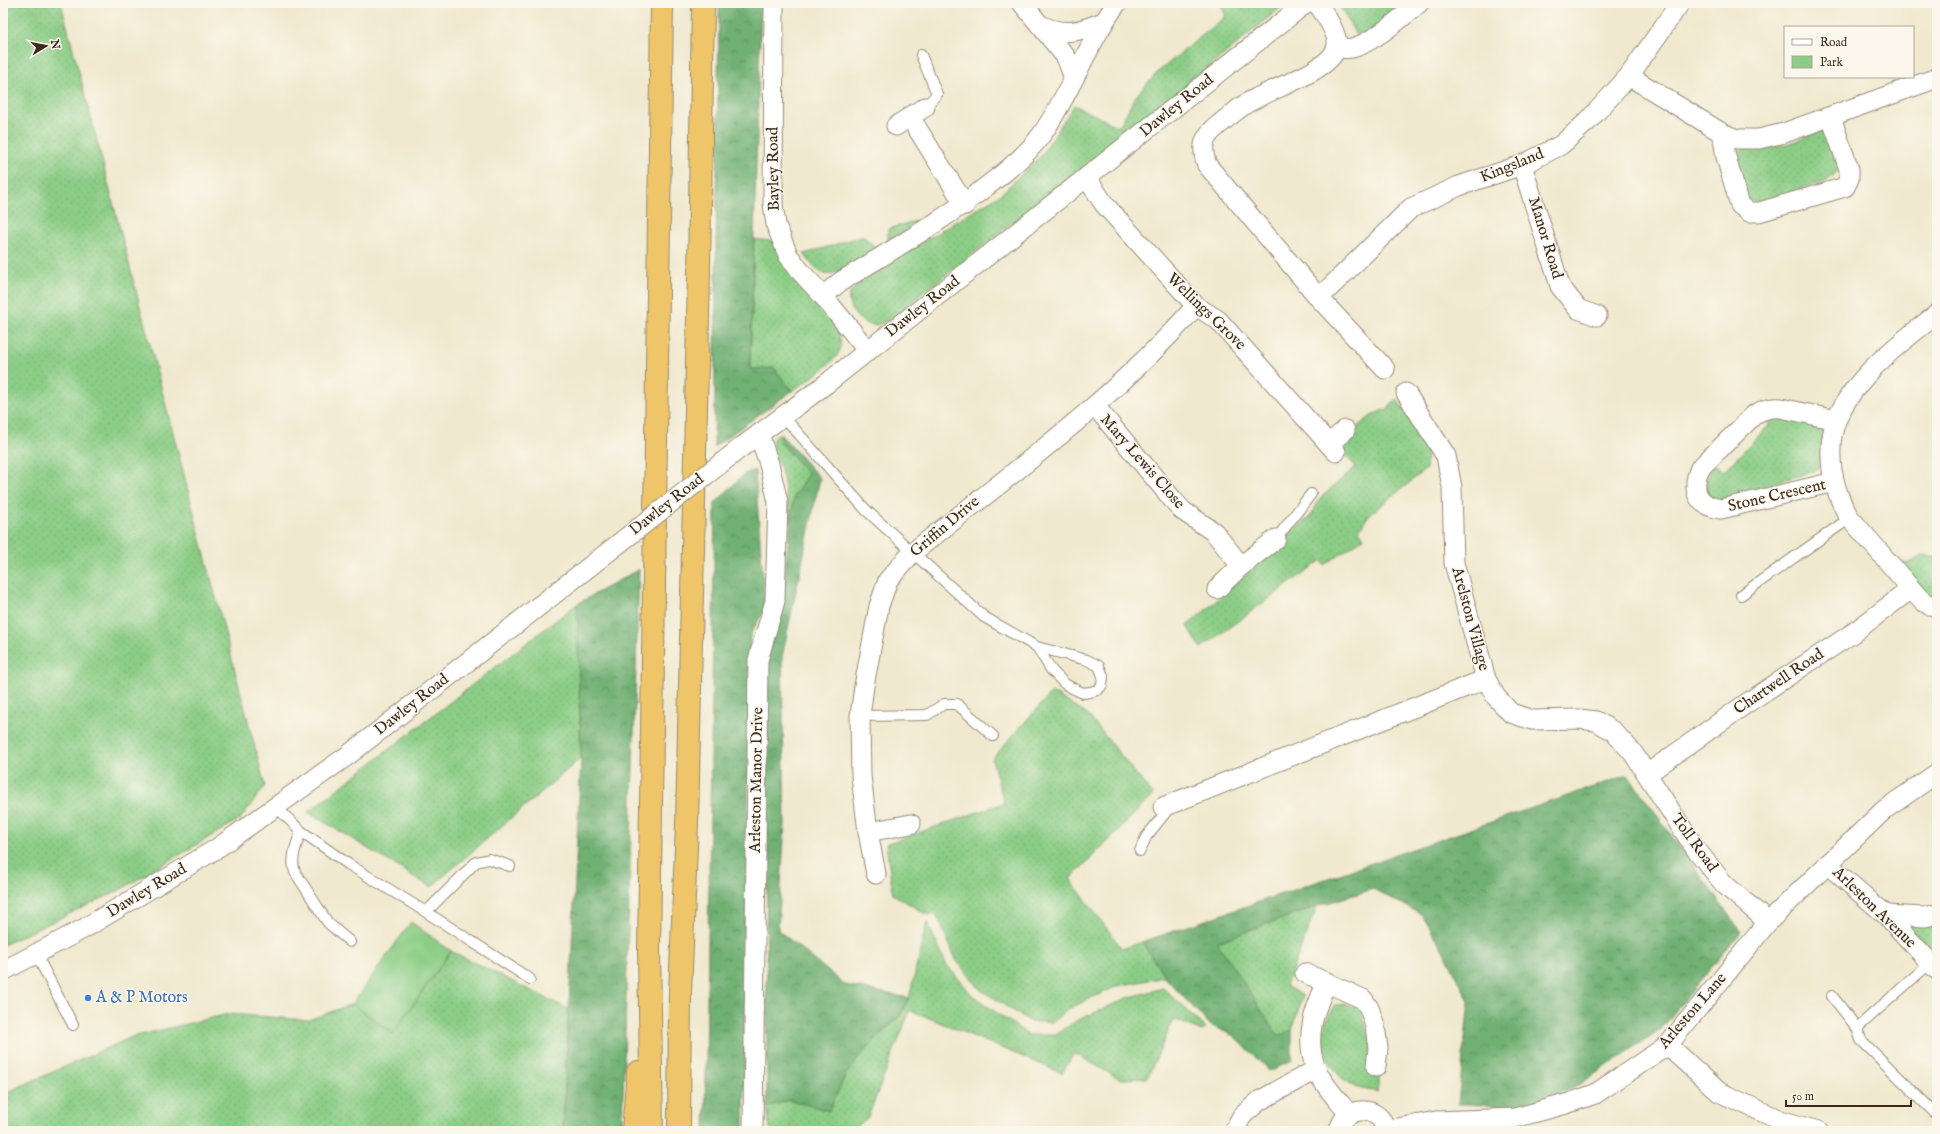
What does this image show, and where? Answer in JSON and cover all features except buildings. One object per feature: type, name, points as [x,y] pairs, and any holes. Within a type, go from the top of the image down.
[{"type":"highway","points":[[652,1131],[649,950],[662,3]]},
{"type":"highway","points":[[679,1131],[680,993],[687,824],[699,270],[703,3]]},
{"type":"highway","points":[[633,1131],[649,950]]},
{"type":"street","name":"Bayley Road","points":[[774,3],[773,204],[776,225],[788,254],[800,271],[823,296],[868,351]]},
{"type":"street","points":[[1022,3],[1038,25],[1066,57],[1074,78]]},
{"type":"street","points":[[823,296],[840,282],[965,204],[1024,155],[1041,135],[1067,93],[1103,22],[1117,3]]},
{"type":"street","name":"Dawley Road","points":[[3,971],[85,928],[216,849],[347,756],[743,446],[868,351],[1306,3]]},
{"type":"street","points":[[1317,3],[1336,39],[1337,48],[1332,56],[1321,67],[1248,102],[1211,131],[1204,142],[1202,153],[1207,165],[1319,298],[1385,369]]},
{"type":"street","points":[[1337,48],[1353,48],[1365,43],[1404,16],[1419,3]]},
{"type":"street","name":"Kingsland","points":[[1319,298],[1411,208],[1459,186],[1522,166],[1561,145],[1588,121],[1629,76],[1680,3]]},
{"type":"street","points":[[1038,25],[1051,30],[1067,33],[1082,30],[1103,22]]},
{"type":"street","points":[[1629,76],[1722,133],[1737,139],[1759,139],[1784,133],[1937,78]]},
{"type":"street","points":[[911,116],[965,204]]},
{"type":"street","points":[[1722,133],[1726,157],[1740,206],[1749,212],[1759,212],[1845,187],[1849,178],[1849,169],[1831,117]]},
{"type":"street","name":"Manor Road","points":[[1522,166],[1560,286],[1578,308],[1597,316]]},
{"type":"street","name":"Wellings Grove","points":[[1087,178],[1104,204],[1196,306],[1218,320],[1332,448],[1345,430]]},
{"type":"street","name":"Griffin Drive","points":[[876,874],[868,832],[861,776],[860,716],[879,606],[888,580],[912,553],[1095,406],[1174,331],[1196,306]]},
{"type":"street","points":[[1937,314],[1875,367],[1858,386],[1836,420],[1832,438],[1831,458],[1834,482],[1841,504],[1850,518],[1911,590],[1921,600],[1929,605],[1937,606]]},
{"type":"street","name":"Arelston Village","points":[[1406,393],[1446,456],[1452,487],[1454,563],[1486,679],[1496,697],[1511,713],[1532,720],[1579,719],[1596,721],[1613,731],[1633,753]]},
{"type":"street","name":"Mary Lewis Close","points":[[1095,406],[1183,511],[1214,532],[1241,566]]},
{"type":"street","name":"Stone Crescent","points":[[1834,482],[1721,509],[1712,508],[1703,503],[1697,496],[1696,487],[1696,478],[1700,468],[1755,414],[1763,410],[1773,407],[1781,408],[1836,420]]},
{"type":"street","name":"Arleston Manor Drive","points":[[753,1131],[758,660],[775,601],[778,502],[769,464],[759,434]]},
{"type":"street","points":[[1217,589],[1241,566],[1276,539]]},
{"type":"street","name":"Chartwell Road","points":[[1647,774],[1747,703],[1853,634],[1911,590]]},
{"type":"street","points":[[1168,805],[1486,679]]},
{"type":"street","name":"Toll Road","points":[[1633,753],[1700,854],[1724,884],[1768,922]]},
{"type":"street","name":"Arleston Lane","points":[[1386,1130],[1436,1121],[1515,1118],[1566,1104],[1595,1094],[1668,1045],[1768,922],[1884,810],[1937,773]]},
{"type":"street","points":[[868,832],[911,824]]},
{"type":"street","name":"Arleston Avenue","points":[[1827,864],[1886,915],[1934,967]]},
{"type":"street","points":[[1886,915],[1925,917],[1937,914]]},
{"type":"street","points":[[1305,973],[1363,999],[1369,1008],[1375,1026],[1378,1048],[1376,1067]]},
{"type":"street","points":[[1327,982],[1314,1010],[1311,1031],[1311,1049],[1316,1069],[1348,1114]]},
{"type":"street","points":[[1668,1045],[1719,1092],[1778,1125],[1818,1131]]},
{"type":"street","points":[[1234,1131],[1242,1116],[1258,1101],[1316,1069]]},
{"type":"street","points":[[1339,1131],[1343,1120],[1348,1114],[1361,1110],[1375,1113],[1380,1118],[1386,1130]]},
{"type":"lane","points":[[911,116],[937,94],[920,55]]},
{"type":"lane","points":[[783,416],[866,510],[984,617],[1037,647],[1087,660],[1099,666],[1103,676],[1102,685],[1098,690],[1083,693],[1065,684],[1052,671],[1037,647]]},
{"type":"lane","points":[[1276,539],[1311,494]]},
{"type":"lane","points":[[1741,595],[1850,518]]},
{"type":"lane","points":[[860,716],[927,715],[944,704],[957,704],[993,736]]},
{"type":"lane","points":[[1140,851],[1146,837],[1168,805]]},
{"type":"lane","points":[[276,807],[301,831],[348,864],[530,979]]},
{"type":"lane","points":[[301,831],[294,856],[293,865],[295,872],[328,923],[350,942]]},
{"type":"lane","points":[[426,912],[476,862],[490,859],[510,866]]},
{"type":"lane","points":[[36,954],[73,1025]]},
{"type":"lane","points":[[1857,1028],[1934,967]]},
{"type":"lane","points":[[1832,996],[1857,1028],[1861,1040],[1937,1115]]},
{"type":"green space","points":[[3,3],[61,3],[265,786],[240,819],[118,891],[3,945]]},
{"type":"green space","points":[[719,3],[761,3],[750,369],[774,368],[792,391],[714,447]]},
{"type":"green space","points":[[1220,3],[1286,3],[1162,106],[887,321],[876,325],[870,325],[857,317],[849,303],[849,296],[851,291],[861,283],[859,281],[1001,194],[1041,156],[1074,105],[1119,127],[1135,97],[1159,71],[1226,16]]},
{"type":"green space","points":[[1338,3],[1406,3],[1359,40]]},
{"type":"green space","points":[[1818,131],[1828,133],[1840,167],[1834,175],[1827,181],[1759,201],[1752,201],[1747,197],[1735,156],[1740,151],[1757,145],[1775,146],[1787,144],[1800,140]]},
{"type":"green space","points":[[929,217],[888,242],[888,229]]},
{"type":"green space","points":[[863,236],[878,249],[836,272],[824,274],[813,266],[804,254]]},
{"type":"green space","points":[[754,239],[779,242],[837,323],[835,326],[840,338],[841,347],[837,355],[826,367],[792,391],[774,368],[750,370]]},
{"type":"green space","points":[[1398,400],[1427,452],[1426,469],[1368,516],[1359,531],[1364,538],[1324,565],[1322,560],[1201,648],[1187,626],[1284,542],[1282,540],[1312,515],[1319,499],[1356,467],[1344,454],[1342,445],[1356,428],[1368,418],[1388,409],[1392,402]]},
{"type":"green space","points":[[1766,416],[1811,419],[1823,430],[1826,439],[1822,464],[1815,471],[1735,494],[1729,500],[1719,500],[1709,496],[1707,479],[1714,464],[1724,471],[1769,425]]},
{"type":"green space","points":[[780,433],[781,435],[779,440],[809,474],[794,496],[791,523],[781,468],[772,452],[773,439]]},
{"type":"green space","points":[[781,435],[820,478],[782,657],[785,824],[778,930],[845,985],[909,998],[899,1016],[867,1048],[846,1074],[829,1111],[790,1100],[767,1107],[766,665],[781,601],[794,496],[808,474],[779,440]]},
{"type":"green space","points":[[755,470],[765,609],[750,635],[744,1131],[705,1131],[715,503],[744,474]]},
{"type":"green space","points":[[1922,555],[1937,556],[1937,598],[1926,594],[1901,564],[1910,563]]},
{"type":"green space","points":[[639,569],[622,1131],[563,1131],[581,758],[577,604]]},
{"type":"green space","points":[[577,604],[581,758],[431,887],[308,812]]},
{"type":"green space","points":[[1052,692],[1088,715],[1153,795],[1070,879],[1122,949],[1142,942],[1165,977],[1117,986],[1068,1009],[1052,1022],[1031,1022],[981,990],[956,960],[940,922],[935,915],[926,914],[893,894],[886,844],[1004,803],[992,759]]},
{"type":"green space","points":[[1628,775],[1741,932],[1661,1029],[1582,1083],[1528,1107],[1458,1104],[1469,1001],[1447,957],[1421,914],[1373,889],[1317,906],[1217,942],[1278,1036],[1292,1030],[1292,1061],[1269,1071],[1234,1036],[1210,1025],[1168,981],[1142,942]]},
{"type":"green space","points":[[1317,906],[1286,986],[1303,996],[1292,1030],[1278,1036],[1216,942]]},
{"type":"green space","points":[[411,922],[451,951],[393,1033],[352,1004]]},
{"type":"green space","points":[[927,922],[946,964],[972,995],[1028,1035],[1056,1035],[1076,1021],[1127,998],[1163,988],[1206,1028],[1202,1031],[1174,1019],[1147,1078],[1120,1079],[1074,1053],[1062,1073],[910,1010],[868,1117],[852,1131],[773,1131],[770,1128],[767,1107],[790,1100],[829,1110],[846,1074],[867,1048],[900,1016],[909,998]]},
{"type":"green space","points":[[1937,923],[1937,955],[1907,926]]},
{"type":"green space","points":[[451,951],[568,1009],[563,1131],[3,1131],[3,1094],[132,1037],[228,1014],[309,1020],[352,1004],[393,1033]]},
{"type":"green space","points":[[1344,1004],[1354,1008],[1356,1005],[1361,1010],[1380,1074],[1377,1092],[1353,1086],[1343,1079],[1332,1066],[1325,1050],[1324,1032],[1328,1016],[1336,1005]]},
{"type":"place","name":"A & P Motors","points":[[88,998]]}]
